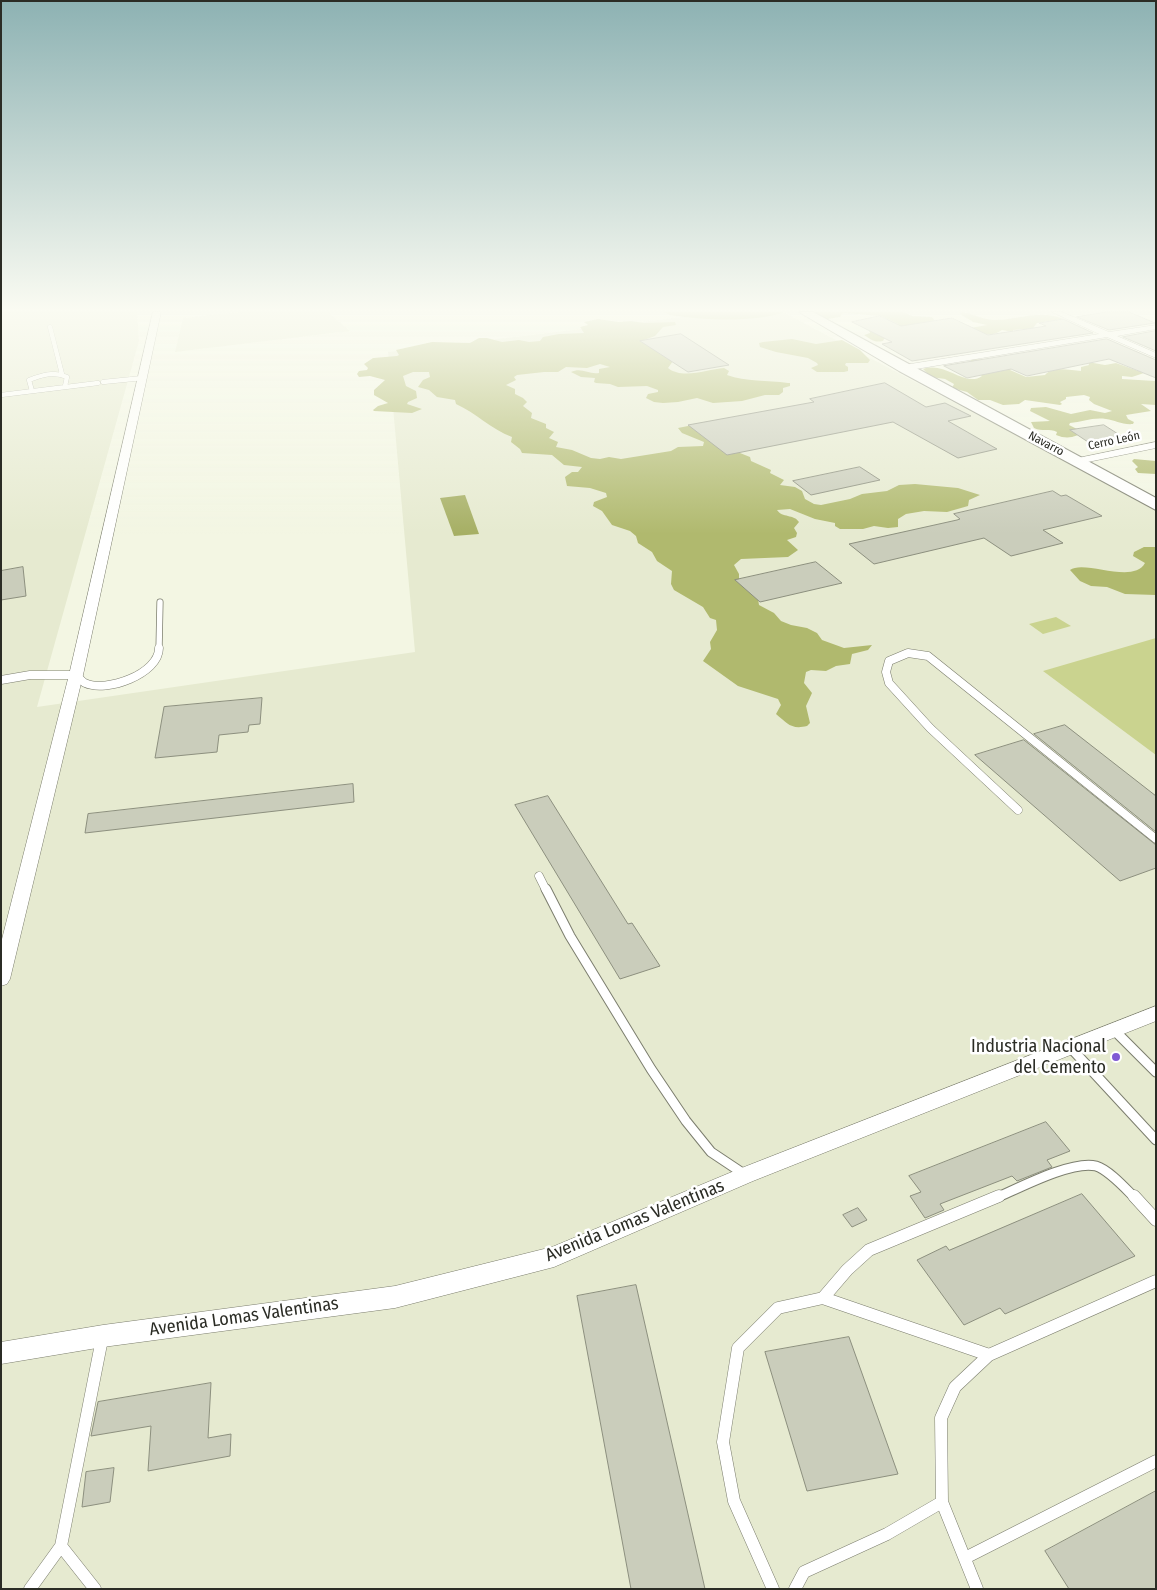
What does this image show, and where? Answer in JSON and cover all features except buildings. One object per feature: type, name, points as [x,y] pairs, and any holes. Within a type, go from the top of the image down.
[{"type":"street","points":[[1,979],[76,675],[140,386]]},
{"type":"street","name":"Navarro","points":[[938,386],[1156,505]]},
{"type":"street","name":"Cerro León","points":[[1078,461],[1156,445]]},
{"type":"street","name":"Avenida Lomas Valentinas","points":[[1,1353],[103,1336],[395,1297],[554,1257],[746,1176],[1156,1013]]},
{"type":"lane","points":[[30,386],[32,391]]},
{"type":"lane","points":[[1,395],[64,386]]},
{"type":"lane","points":[[1,680],[30,675],[76,675],[85,683],[99,685],[125,681],[145,672],[159,655],[160,602]]},
{"type":"lane","points":[[1018,810],[930,728],[889,683],[886,672],[889,661],[901,653],[916,652],[928,656],[1156,839]]},
{"type":"lane","points":[[539,876],[570,936],[651,1069],[686,1121],[712,1152],[746,1176]]},
{"type":"lane","points":[[1114,1030],[1156,1072]]},
{"type":"lane","points":[[1070,1047],[1156,1140]]},
{"type":"lane","points":[[823,1298],[869,1250],[1073,1166],[1096,1166],[1118,1180],[1156,1220]]},
{"type":"lane","points":[[977,1589],[942,1502],[941,1418],[955,1387],[990,1355],[1156,1281]]},
{"type":"lane","points":[[773,1589],[734,1500],[723,1442],[738,1348],[778,1308],[823,1298],[990,1355]]},
{"type":"lane","points":[[30,1589],[61,1546],[103,1336]]},
{"type":"lane","points":[[965,1558],[1156,1461]]},
{"type":"lane","points":[[795,1589],[804,1572],[887,1534],[942,1502]]},
{"type":"lane","points":[[61,1546],[95,1589]]},
{"type":"shaded area","points":[[1,386],[126,386],[37,707],[415,652],[391,386],[923,386],[1156,509],[1156,1589],[1,1589]]},
{"type":"shaded area","points":[[378,386],[406,386],[416,391],[417,398],[407,404],[422,409],[412,413],[374,411],[378,406],[388,403],[374,395],[374,390]]},
{"type":"shaded area","points":[[509,386],[515,389],[515,394],[527,402],[523,406],[532,413],[531,418],[546,424],[546,428],[554,432],[549,438],[558,442],[556,447],[572,450],[591,458],[609,457],[621,459],[671,451],[678,447],[703,446],[704,442],[682,433],[678,428],[693,425],[725,447],[750,457],[751,461],[771,470],[770,473],[784,480],[780,485],[795,487],[802,491],[805,499],[814,504],[821,505],[850,499],[862,494],[887,491],[899,485],[915,484],[958,488],[980,495],[969,500],[968,506],[947,512],[924,511],[906,514],[898,519],[898,527],[888,528],[874,526],[863,529],[840,529],[835,526],[835,523],[815,519],[790,509],[777,510],[799,522],[794,528],[797,533],[796,537],[787,540],[798,550],[788,557],[741,559],[734,565],[739,574],[739,583],[758,599],[759,605],[774,613],[781,621],[807,628],[817,633],[822,640],[844,648],[872,645],[868,650],[852,654],[850,664],[836,666],[826,671],[811,670],[806,672],[804,683],[812,693],[806,706],[810,723],[807,726],[797,727],[786,723],[776,714],[781,705],[778,699],[738,686],[703,661],[711,649],[710,642],[717,630],[716,620],[710,618],[703,607],[674,590],[671,584],[672,571],[657,561],[652,552],[638,543],[636,536],[630,531],[612,525],[602,511],[593,506],[594,502],[607,497],[606,493],[590,488],[567,486],[565,477],[572,472],[578,472],[582,467],[564,465],[552,455],[522,453],[511,442],[512,437],[497,430],[456,404],[455,400],[437,397],[429,390],[418,387]]},
{"type":"shaded area","points":[[648,386],[789,386],[783,388],[783,392],[779,395],[765,395],[742,401],[713,403],[697,398],[663,403],[654,402],[646,398],[648,394],[658,392],[658,390]]},
{"type":"shaded area","points":[[953,386],[1155,386],[1156,405],[1141,404],[1151,411],[1126,415],[1128,419],[1134,422],[1133,424],[1101,419],[1070,423],[1069,425],[1077,429],[1087,430],[1072,437],[1060,437],[1056,435],[1057,432],[1034,428],[1031,422],[1050,421],[1030,411],[1031,408],[1046,407],[1071,414],[1090,410],[1105,413],[1112,411],[1094,404],[1089,400],[1090,397],[1084,395],[1066,397],[1066,399],[1060,402],[1062,404],[1060,405],[1025,400],[1019,404],[1003,405],[990,400],[978,400],[967,392],[952,388]]},
{"type":"shaded area","points":[[1134,459],[1156,461],[1156,474],[1138,473],[1135,469],[1138,467],[1132,461]]},
{"type":"shaded area","points":[[465,495],[479,534],[454,536],[440,498]]},
{"type":"shaded area","points":[[1144,547],[1156,547],[1156,595],[1125,594],[1107,587],[1091,586],[1080,581],[1070,570],[1077,567],[1086,567],[1130,572],[1139,569],[1145,563],[1133,556],[1134,552]]},
{"type":"shaded area","points":[[1056,617],[1071,626],[1043,634],[1029,624]]},
{"type":"shaded area","points":[[1156,638],[1156,755],[1043,671]]},
{"type":"place","name":"Industria Nacional del Cemento","points":[[1116,1057]]}]
